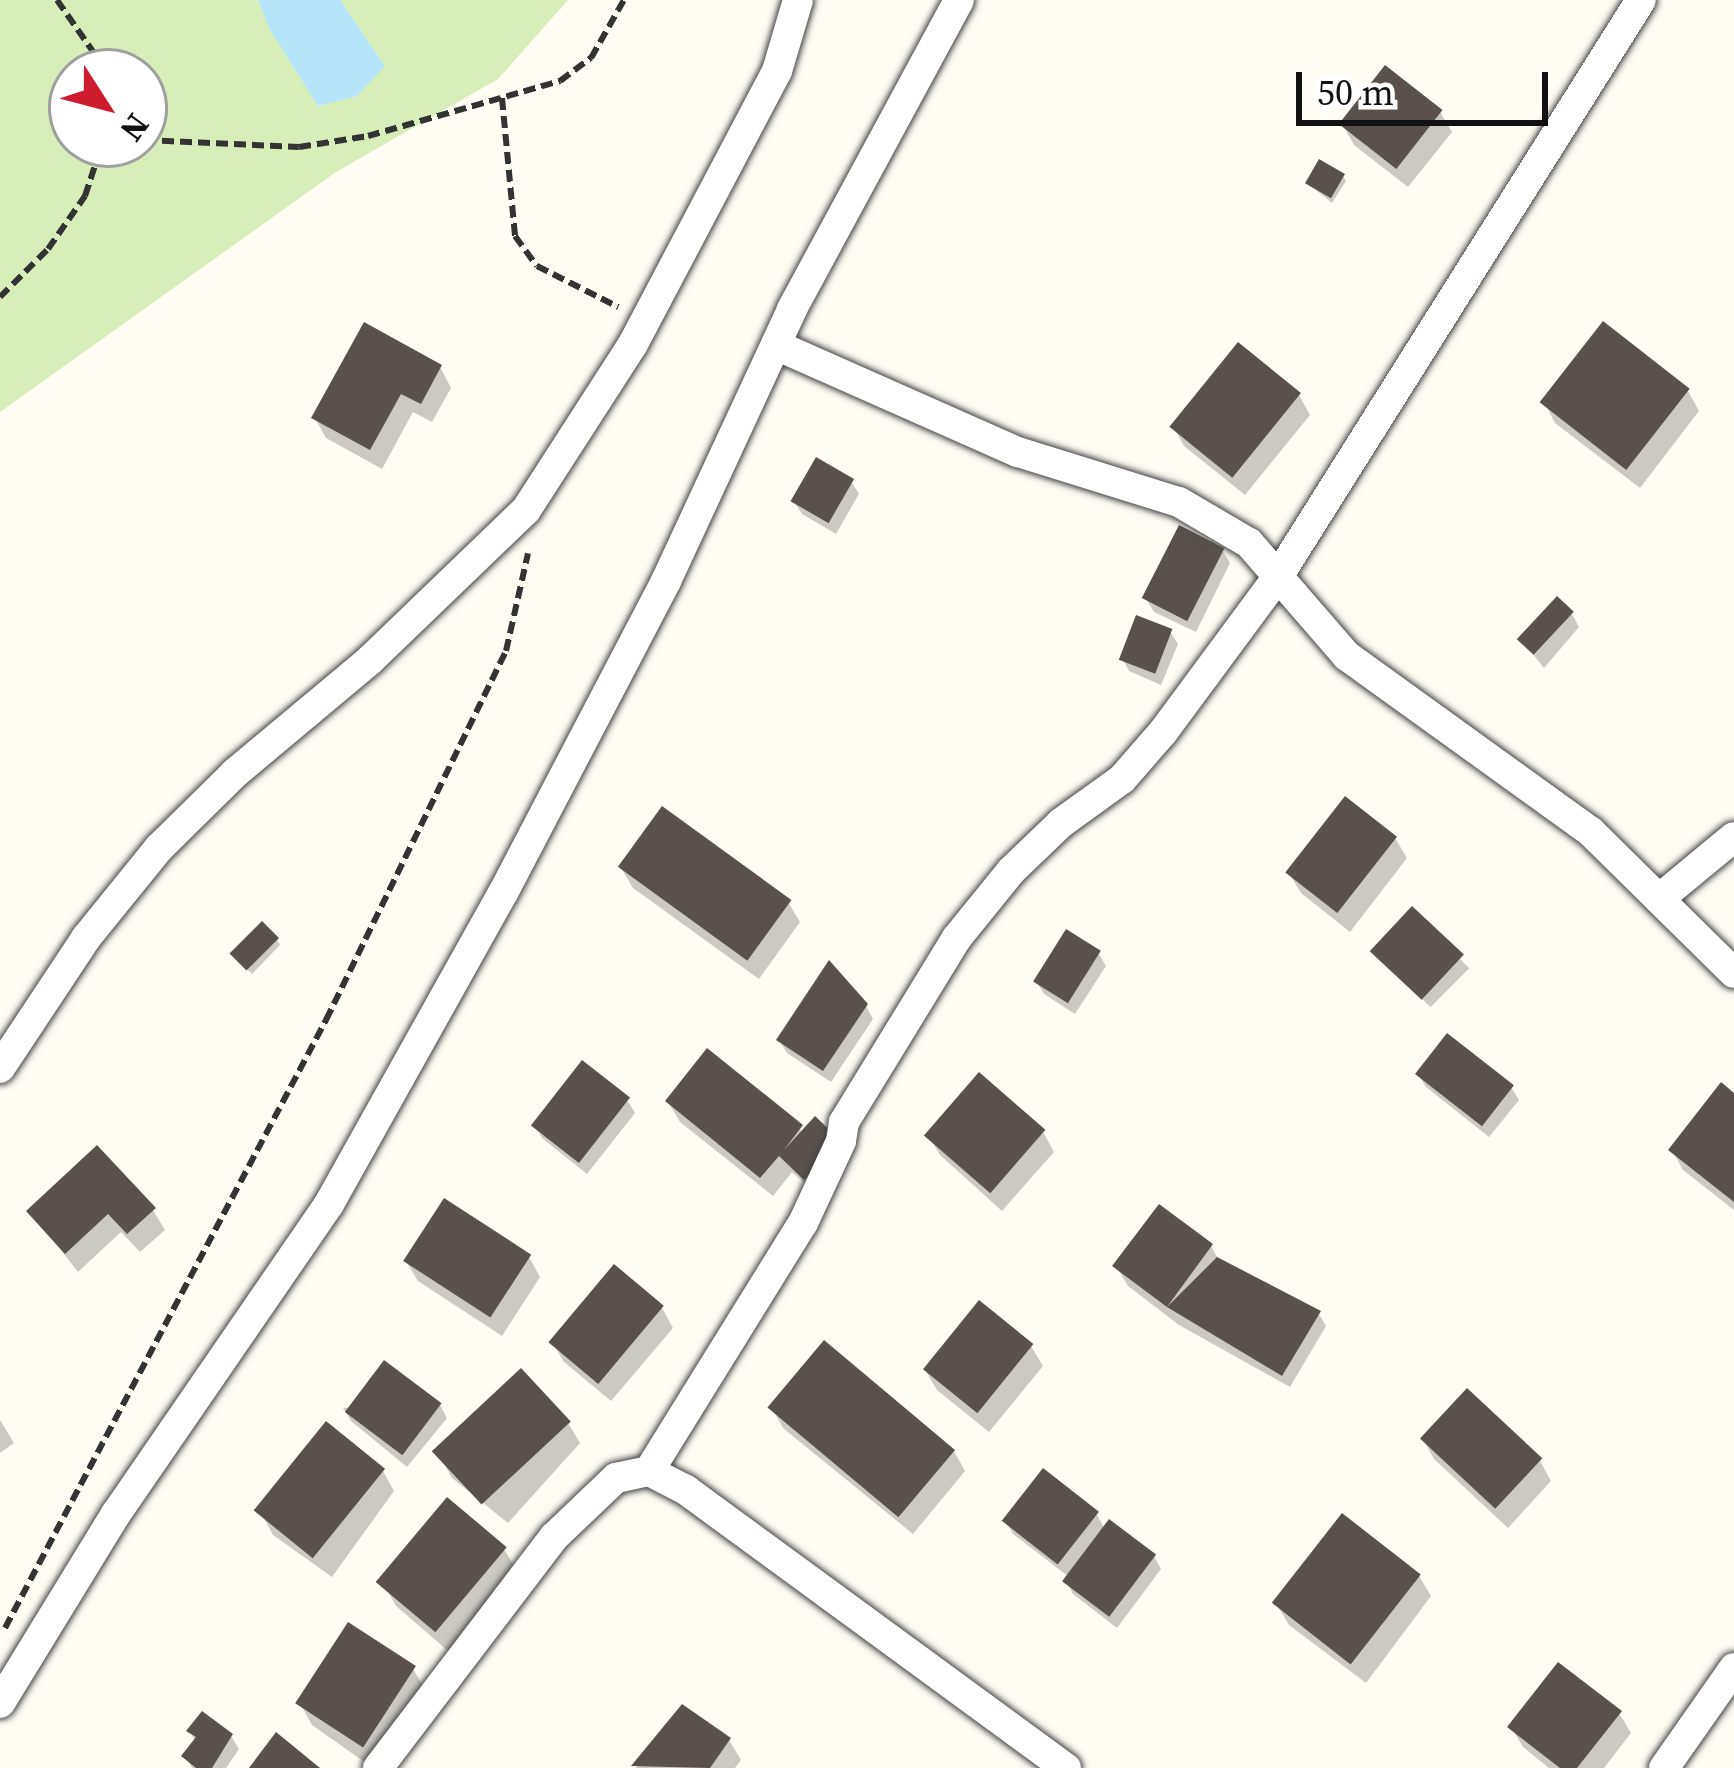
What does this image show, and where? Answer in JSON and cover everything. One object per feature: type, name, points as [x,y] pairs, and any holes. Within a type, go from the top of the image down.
[{"type":"street","points":[[0,1703],[116,1514],[329,1204],[503,893],[666,581],[776,345],[959,0]]},
{"type":"street","points":[[649,1471],[803,1223],[844,1122],[956,939],[1011,872],[1136,763],[1279,575],[1641,0]]},
{"type":"street","points":[[0,1068],[86,938],[159,848],[235,773],[370,660],[526,509],[645,321],[777,71],[799,2]]},
{"type":"street","points":[[776,345],[1018,452],[1179,502],[1249,543],[1347,656],[1590,831],[1734,973]]},
{"type":"street","points":[[1659,899],[1734,837]]},
{"type":"street","points":[[378,1768],[554,1538],[616,1478],[649,1471],[686,1490],[1066,1768]]},
{"type":"street","points":[[1664,1768],[1734,1668]]},
{"type":"path","points":[[57,0],[91,48]]},
{"type":"path","points":[[168,141],[299,147],[368,136],[560,81],[592,58],[624,0]]},
{"type":"path","points":[[502,98],[515,236],[537,266],[645,321]]},
{"type":"path","points":[[0,297],[48,249],[85,196],[94,168]]},
{"type":"path","points":[[0,1638],[326,1020],[506,650],[530,543]]},
{"type":"green space","points":[[0,0],[568,0],[498,79],[336,172],[0,412]]},
{"type":"water","points":[[258,0],[340,0],[385,66],[357,96],[318,106],[270,30]]},
{"type":"building","points":[[1385,65],[1443,110],[1396,169],[1339,124]]},
{"type":"building","points":[[1319,159],[1345,174],[1331,198],[1305,183]]},
{"type":"building","points":[[1603,321],[1690,389],[1626,470],[1540,402]]},
{"type":"building","points":[[364,322],[442,365],[421,404],[401,394],[370,450],[311,418]]},
{"type":"building","points":[[1238,342],[1301,393],[1232,478],[1169,427]]},
{"type":"building","points":[[816,457],[854,479],[829,523],[790,501]]},
{"type":"building","points":[[1179,525],[1224,548],[1187,621],[1142,598]]},
{"type":"building","points":[[1557,596],[1574,612],[1534,655],[1517,639]]},
{"type":"building","points":[[1136,615],[1172,629],[1155,674],[1119,660]]},
{"type":"building","points":[[1345,796],[1397,837],[1337,913],[1285,872]]},
{"type":"building","points":[[662,806],[791,900],[747,961],[618,867]]},
{"type":"building","points":[[1412,906],[1464,954],[1422,1000],[1370,951]]},
{"type":"building","points":[[262,921],[279,938],[246,970],[229,954]]},
{"type":"building","points":[[1066,929],[1101,951],[1068,1003],[1033,982]]},
{"type":"building","points":[[829,960],[868,1004],[823,1071],[776,1040]]},
{"type":"building","points":[[1447,1033],[1514,1085],[1482,1126],[1415,1074]]},
{"type":"building","points":[[707,1048],[803,1125],[784,1150],[815,1116],[841,1141],[804,1180],[779,1156],[760,1178],[665,1101]]},
{"type":"building","points":[[582,1060],[630,1098],[579,1163],[531,1125]]},
{"type":"building","points":[[979,1072],[1045,1130],[990,1193],[924,1135]]},
{"type":"building","points":[[1721,1082],[1734,1093],[1734,1202],[1668,1150]]},
{"type":"building","points":[[97,1145],[156,1208],[127,1234],[108,1214],[65,1254],[26,1211]]},
{"type":"building","points":[[444,1198],[531,1255],[490,1318],[403,1261]]},
{"type":"building","points":[[1159,1204],[1213,1244],[1167,1307],[1112,1266]]},
{"type":"building","points":[[1217,1257],[1321,1311],[1282,1376],[1167,1307]]},
{"type":"building","points":[[614,1264],[664,1306],[598,1384],[548,1342]]},
{"type":"building","points":[[979,1300],[1033,1344],[977,1413],[923,1369]]},
{"type":"building","points":[[824,1340],[955,1450],[898,1517],[767,1407]]},
{"type":"building","points":[[384,1360],[442,1403],[402,1455],[345,1412]]},
{"type":"building","points":[[521,1368],[571,1421],[482,1505],[432,1451]]},
{"type":"building","points":[[1467,1388],[1542,1458],[1495,1509],[1420,1438]]},
{"type":"building","points":[[326,1421],[385,1469],[313,1558],[254,1510]]},
{"type":"building","points":[[1043,1468],[1099,1512],[1058,1565],[1002,1521]]},
{"type":"building","points":[[447,1497],[507,1547],[435,1632],[376,1582]]},
{"type":"building","points":[[1342,1513],[1421,1575],[1351,1664],[1272,1603]]},
{"type":"building","points":[[1109,1519],[1156,1555],[1109,1617],[1062,1581]]},
{"type":"building","points":[[348,1622],[416,1666],[363,1747],[295,1703]]},
{"type":"building","points":[[1558,1662],[1622,1711],[1577,1768],[1560,1768],[1507,1727]]},
{"type":"building","points":[[682,1704],[731,1738],[710,1768],[631,1766]]},
{"type":"building","points":[[202,1711],[233,1734],[212,1768],[196,1768],[181,1756],[196,1737],[186,1731]]},
{"type":"building","points":[[276,1732],[320,1768],[249,1768]]}]
